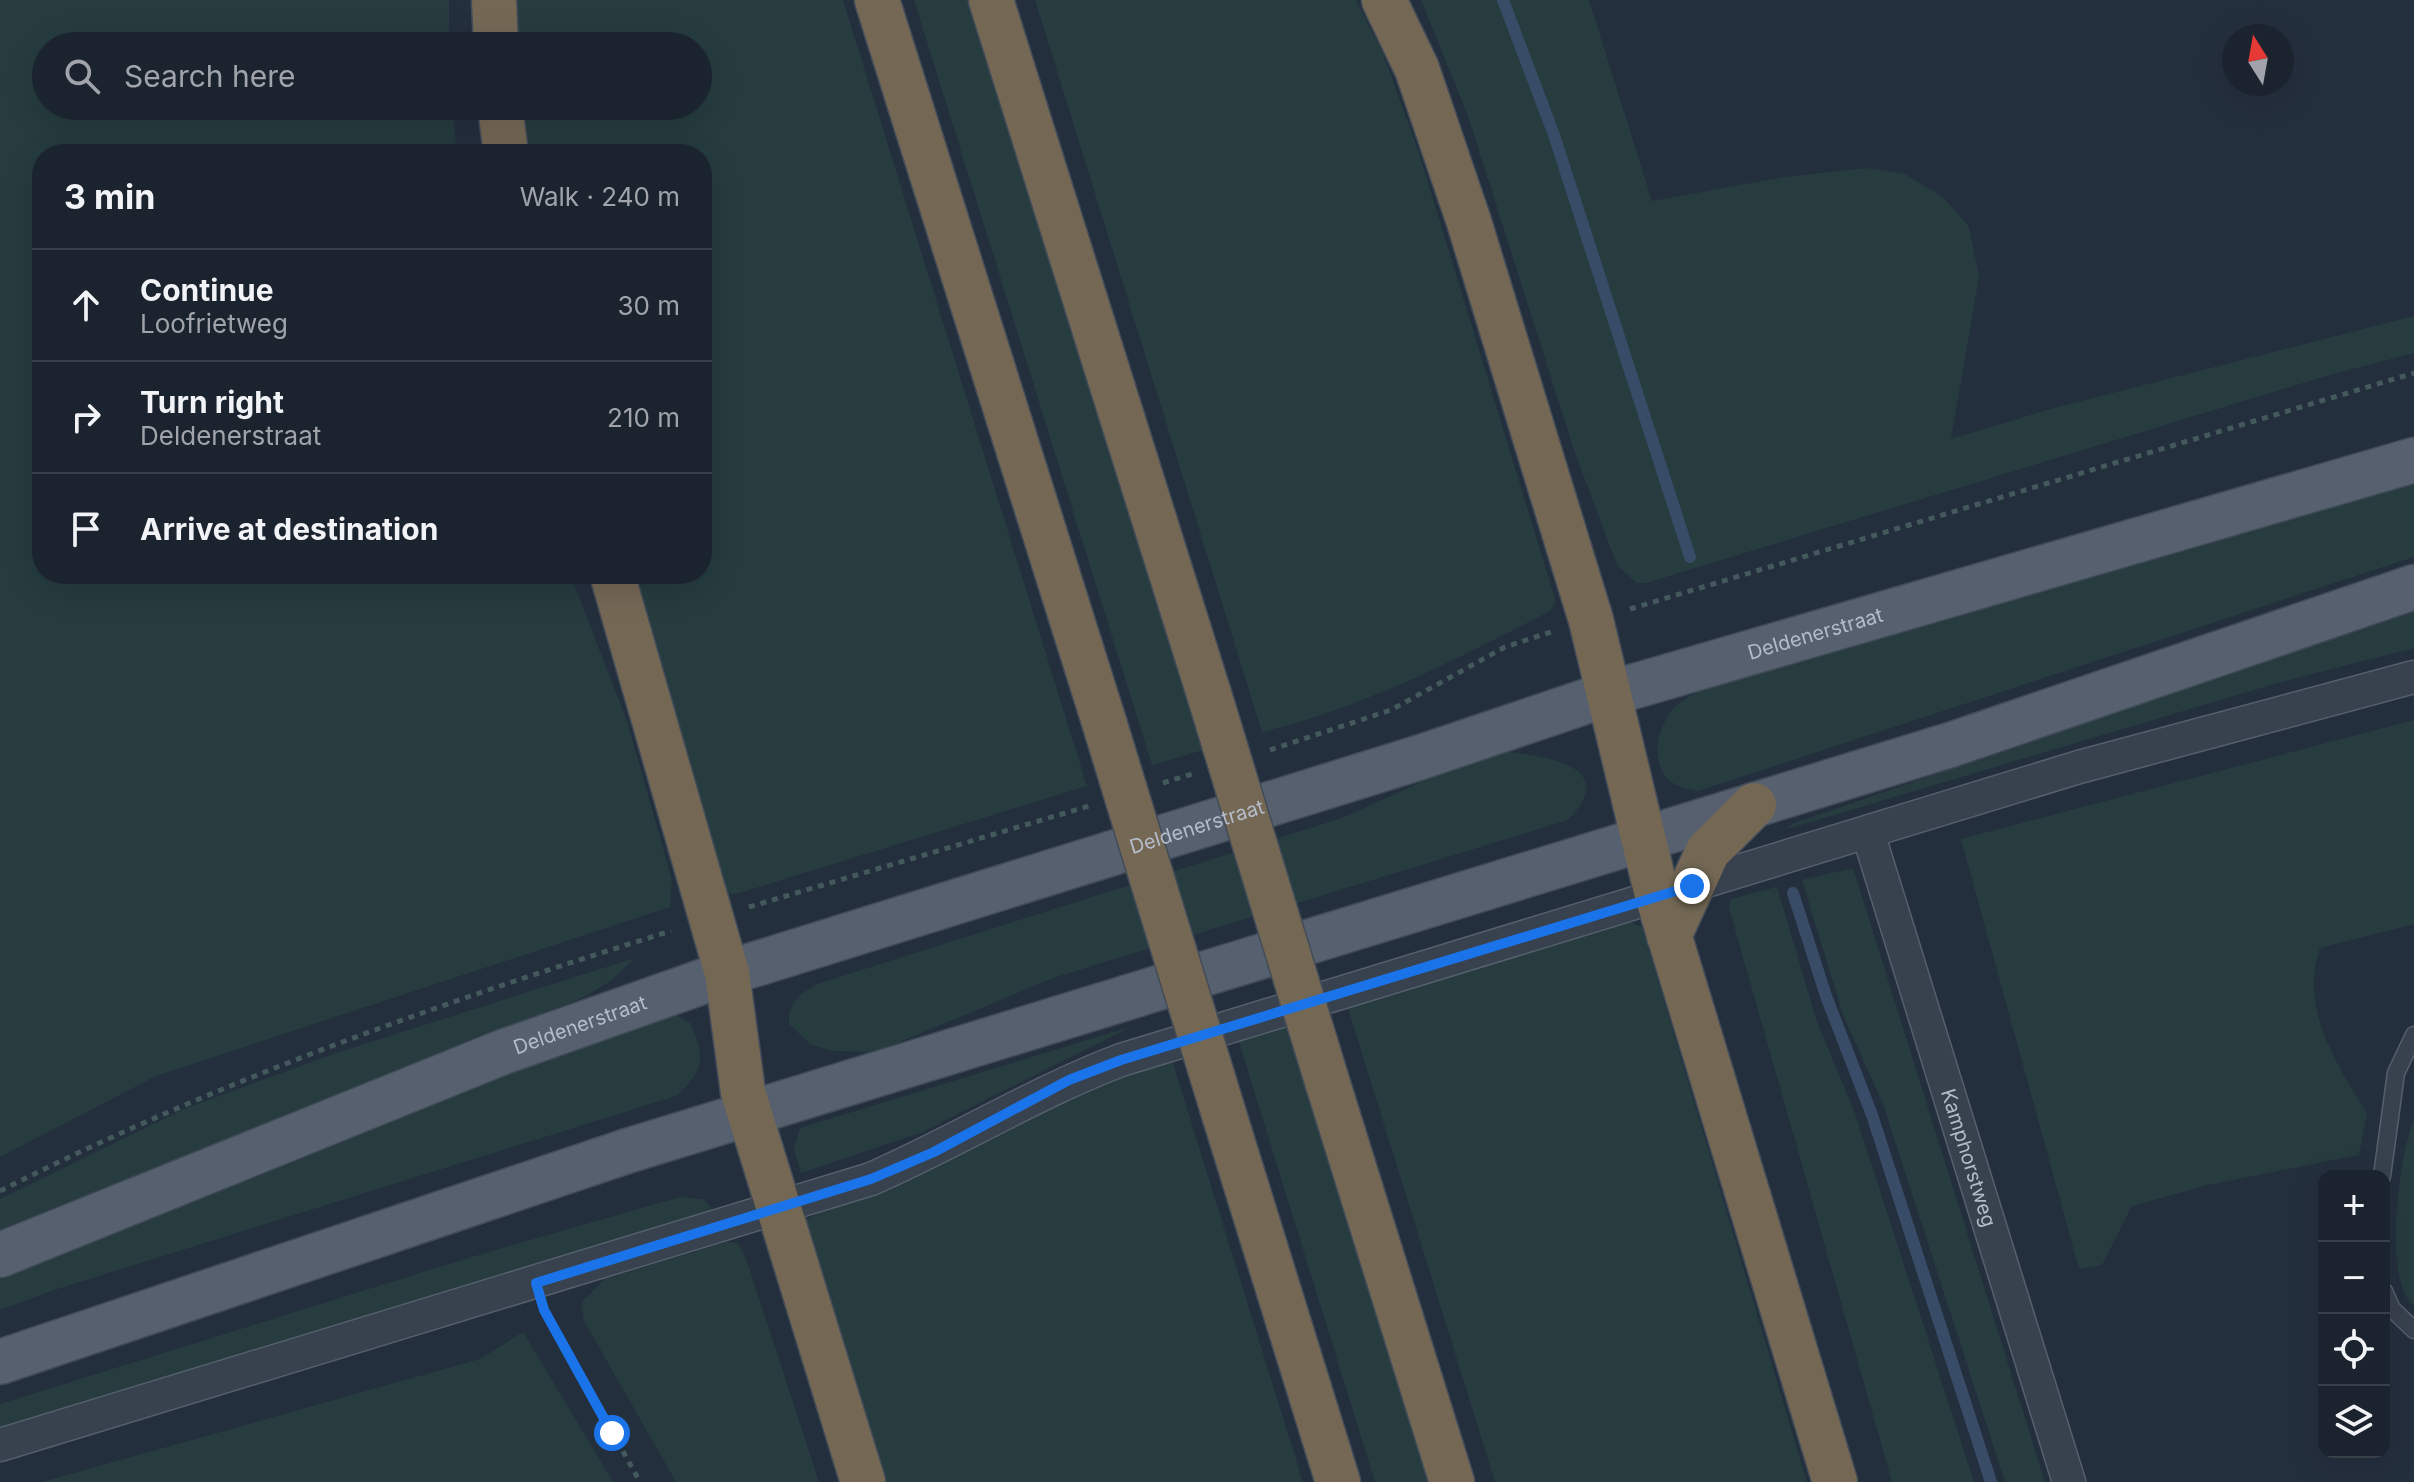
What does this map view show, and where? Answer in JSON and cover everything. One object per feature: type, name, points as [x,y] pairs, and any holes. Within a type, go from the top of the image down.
[{"type":"highway","points":[[494,0],[495,32]]},
{"type":"highway","points":[[877,0],[1338,1482]]},
{"type":"highway","points":[[991,0],[1452,1482]]},
{"type":"highway","points":[[1384,0],[1417,69],[1469,222],[1611,693],[1641,839],[1672,906],[1835,1482]]},
{"type":"highway","points":[[502,120],[505,144]]},
{"type":"highway","points":[[615,584],[727,973],[743,1092],[863,1482]]},
{"type":"highway","points":[[1672,906],[1708,851],[1754,805]]},
{"type":"main road","name":"Deldenerstraat","points":[[0,1255],[503,1052],[727,973],[1421,757],[1611,693],[2280,496],[2414,460]]},
{"type":"main road","points":[[0,1362],[750,1113],[1950,745],[2414,587]]},
{"type":"street","points":[[0,1445],[871,1179],[1026,1101],[1121,1060],[1672,906],[1868,833],[2079,767],[2414,677]]},
{"type":"street","name":"Kamphorstweg","points":[[1868,833],[2069,1482]]},
{"type":"lane","points":[[2383,1170],[2396,1073],[2414,1035]]},
{"type":"lane","points":[[2396,1073],[2414,1068]]},
{"type":"lane","points":[[2390,1304],[2414,1330]]},
{"type":"path","points":[[536,1283],[544,1310],[640,1482]]},
{"type":"green space","points":[[0,0],[449,0],[449,32],[32,32],[32,120],[453,120],[456,144],[32,144],[32,584],[574,584],[627,721],[672,880],[670,907],[156,1076],[0,1157]]},
{"type":"green space","points":[[511,0],[843,0],[1087,786],[736,894],[720,893],[632,584],[712,584],[712,144],[524,144],[521,120],[712,120],[712,32],[514,32]]},
{"type":"green space","points":[[914,0],[975,0],[1210,748],[1152,765]]},
{"type":"green space","points":[[1035,0],[1356,0],[1384,56],[1419,153],[1556,602],[1550,611],[1445,664],[1374,695],[1300,722],[1262,732]]},
{"type":"green space","points":[[1421,0],[1589,0],[1652,201],[1784,177],[1867,168],[1905,174],[1944,198],[1969,227],[1979,277],[1951,439],[2054,408],[2414,316],[2414,353],[2326,376],[1646,583],[1637,583],[1617,565],[1574,450],[1468,116]]},
{"type":"green space","points":[[2414,478],[2414,557],[1698,791],[1675,785],[1660,767],[1659,736],[1667,717],[1680,703],[1705,687]]},
{"type":"green space","points":[[2414,608],[2414,648],[2281,682],[1787,829],[1792,824]]},
{"type":"green space","points":[[2414,720],[2414,924],[2320,948],[2315,970],[2314,992],[2324,1034],[2367,1113],[2359,1155],[2208,1185],[2132,1206],[2102,1265],[2079,1269],[1961,839]]},
{"type":"green space","points":[[1499,751],[1535,756],[1570,766],[1581,775],[1586,786],[1583,801],[1568,820],[1053,978],[876,1052],[832,1051],[811,1045],[789,1024],[790,1010],[796,1000],[817,984],[1342,818],[1472,759]]},
{"type":"green space","points":[[1853,868],[2045,1482],[2005,1482],[1883,1104],[1843,1015],[1802,880]]},
{"type":"green space","points":[[1777,887],[1817,1022],[1855,1113],[1974,1482],[1892,1482],[1729,908],[1730,899]]},
{"type":"green space","points":[[1625,920],[1642,927],[1807,1482],[1495,1482],[1347,1005]]},
{"type":"green space","points":[[635,958],[612,980],[582,998],[0,1233],[0,1199],[184,1109],[333,1054]]},
{"type":"green space","points":[[668,1010],[690,1023],[700,1055],[697,1071],[676,1096],[54,1290],[0,1310],[0,1277],[177,1195]]},
{"type":"green space","points":[[1292,1022],[1430,1482],[1375,1482],[1238,1039]]},
{"type":"green space","points":[[1133,1026],[920,1133],[801,1173],[794,1149],[800,1128]]},
{"type":"green space","points":[[1172,1060],[1303,1482],[873,1482],[794,1225],[1082,1091]]},
{"type":"green space","points":[[2414,1120],[2414,1305],[2404,1292],[2398,1271],[2396,1216],[2403,1160]]},
{"type":"green space","points":[[680,1197],[703,1199],[715,1212],[0,1436],[0,1404],[465,1259]]},
{"type":"green space","points":[[726,1242],[738,1243],[747,1261],[819,1482],[676,1482],[584,1321],[581,1303],[605,1279]]},
{"type":"green space","points":[[523,1332],[613,1482],[42,1482],[480,1359]]},
{"type":"waterway","points":[[1503,0],[1554,135],[1690,557]]},
{"type":"waterway","points":[[1793,893],[1826,996],[1872,1115],[1991,1482]]},
{"type":"route","points":[[612,1433],[544,1310],[536,1283],[871,1179],[934,1152],[1069,1080],[1121,1060],[1692,886]]}]
